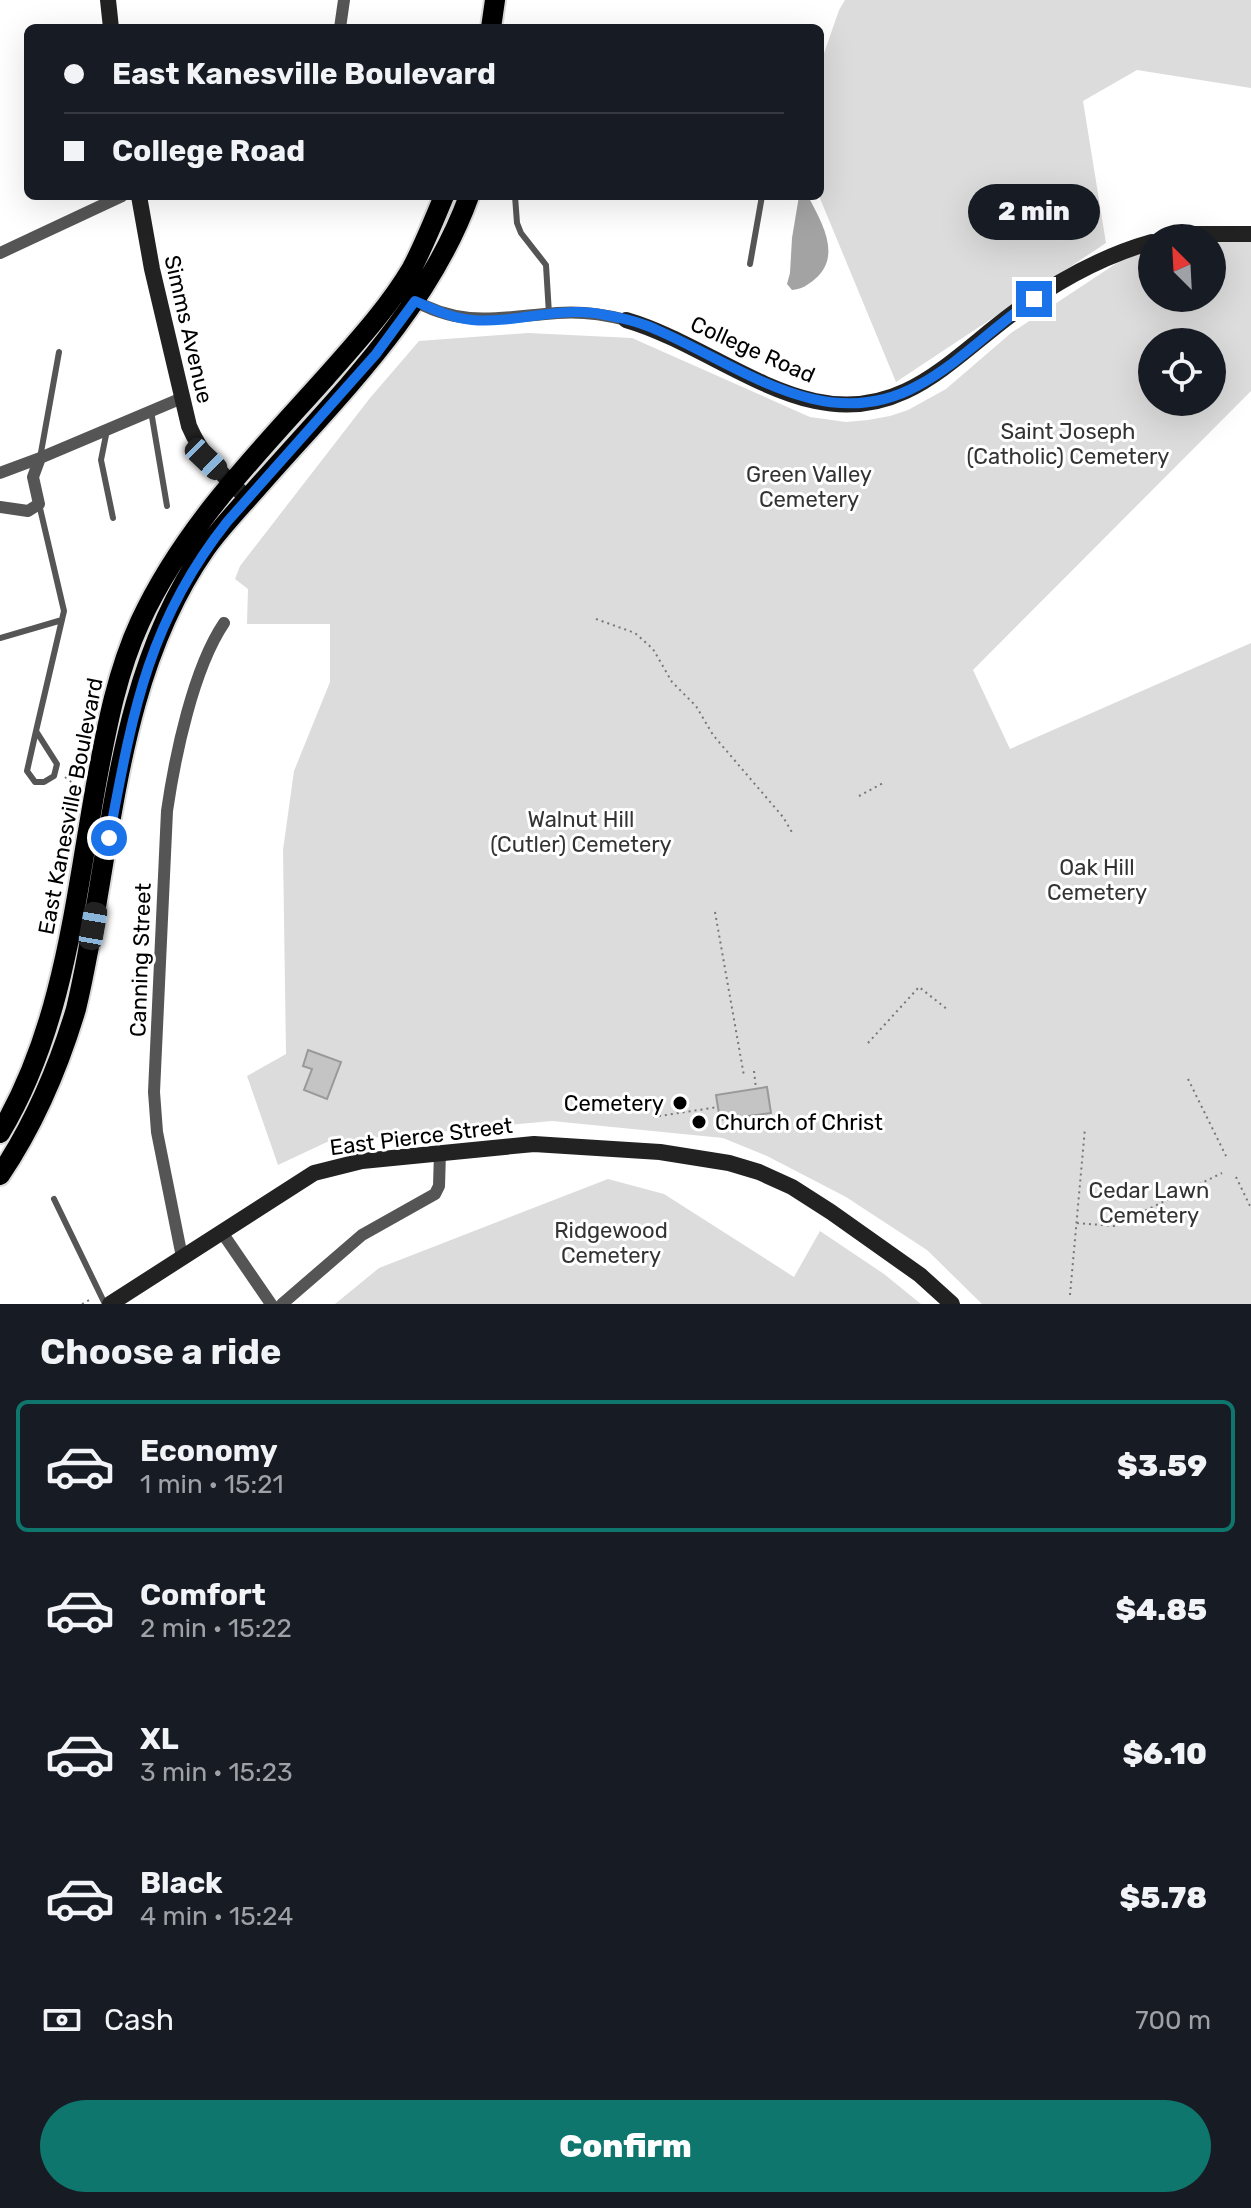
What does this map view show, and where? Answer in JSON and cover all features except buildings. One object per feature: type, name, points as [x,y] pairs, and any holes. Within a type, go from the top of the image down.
[{"type":"main road","points":[[492,24],[495,0]]},
{"type":"main road","name":"East Kanesville Boulevard","points":[[0,1175],[43,1101],[76,1009],[131,720],[149,661],[185,582],[207,547],[376,354],[406,295],[417,257],[442,200]]},
{"type":"main road","name":"East Kanesville Boulevard","points":[[0,1133],[32,1072],[56,998],[105,732],[126,657],[151,601],[170,564],[198,524],[342,359],[442,257],[467,200]]},
{"type":"street","points":[[108,0],[111,24]]},
{"type":"street","points":[[341,24],[344,0]]},
{"type":"street","points":[[0,253],[113,200]]},
{"type":"street","name":"Simms Avenue","points":[[140,200],[152,269],[182,398],[197,447],[248,499]]},
{"type":"street","points":[[1226,234],[1251,234]]},
{"type":"street","name":"College Road","points":[[406,295],[454,317],[471,320],[584,312],[626,320],[653,328],[799,397],[855,405],[895,396],[916,387],[939,373],[1047,290],[1112,256],[1138,247]]},
{"type":"street","points":[[0,473],[182,398]]},
{"type":"street","points":[[0,507],[28,511],[39,504],[33,477],[40,458]]},
{"type":"street","name":"Canning Street","points":[[182,1257],[157,1132],[154,1092],[167,811],[201,668],[224,623]]},
{"type":"street","name":"East Pierce Street","points":[[108,1304],[291,1186],[327,1169],[362,1161],[534,1144],[704,1158],[772,1178],[792,1187],[890,1253],[952,1304]]},
{"type":"street","points":[[282,1304],[362,1235],[435,1194],[439,1186],[440,1152]]},
{"type":"street","points":[[221,1231],[271,1304]]},
{"type":"lane","points":[[515,200],[521,233],[546,265],[549,314]]},
{"type":"lane","points":[[750,264],[761,200]]},
{"type":"lane","points":[[40,458],[59,352]]},
{"type":"lane","points":[[151,411],[167,506]]},
{"type":"lane","points":[[107,430],[101,460],[113,518]]},
{"type":"lane","points":[[36,731],[55,758],[56,771],[50,780],[39,783],[27,771],[36,731],[62,620],[62,601],[39,504]]},
{"type":"lane","points":[[0,638],[62,620]]},
{"type":"lane","points":[[54,1199],[108,1304]]},
{"type":"path","points":[[596,619],[635,633],[653,649],[672,682],[696,706],[713,735],[783,817],[793,834]]},
{"type":"path","points":[[56,771],[83,791]]},
{"type":"path","points":[[859,796],[885,782]]},
{"type":"path","points":[[715,912],[744,1076]]},
{"type":"path","points":[[868,1043],[919,987],[948,1010]]},
{"type":"path","points":[[754,1071],[756,1089]]},
{"type":"path","points":[[1188,1079],[1227,1158]]},
{"type":"path","points":[[653,1117],[718,1107]]},
{"type":"path","points":[[1070,1295],[1085,1128]]},
{"type":"path","points":[[1075,1223],[1114,1226],[1222,1173]]},
{"type":"path","points":[[1236,1177],[1251,1208]]},
{"type":"green space","points":[[845,0],[1251,0],[1251,88],[1137,70],[1083,101],[1106,243],[896,382],[821,200],[824,200],[824,53]]},
{"type":"green space","points":[[1251,239],[1251,391],[973,670],[1010,749],[1251,643],[1251,1304],[982,1304],[927,1250],[846,1197],[767,1156],[723,1138],[552,1121],[327,1142],[278,1165],[247,1076],[286,1054],[283,850],[294,771],[330,682],[330,624],[247,624],[248,589],[235,579],[240,566],[370,398],[419,341],[528,333],[632,338],[810,417],[846,422],[890,416],[908,410],[946,389],[1011,333],[1138,249],[1138,312],[1226,312],[1226,240]]},
{"type":"green space","name":"Ridgewood Cemetery","points":[[608,1179],[664,1194],[794,1277],[820,1231],[884,1274],[921,1304],[335,1304],[379,1268]]},
{"type":"shaded area","points":[[798,200],[810,200],[827,239],[827,260],[815,279],[792,290],[787,284]]},
{"type":"place","name":"Cemetery","points":[[680,1103]]},
{"type":"place","name":"Church of Christ","points":[[699,1122]]},
{"type":"route","points":[[109,838],[136,701],[157,638],[185,582],[227,522],[376,354],[415,301],[454,317],[471,320],[559,313],[601,314],[653,328],[799,397],[855,405],[895,396],[916,387],[939,373],[1034,299]]},
{"type":"park label","name":"Saint Joseph (Catholic) Cemetery","points":[[1068,444]]},
{"type":"park label","name":"Green Valley Cemetery","points":[[809,486]]},
{"type":"park label","name":"Walnut Hill (Cutler) Cemetery","points":[[581,832]]},
{"type":"park label","name":"Oak Hill Cemetery","points":[[1097,880]]},
{"type":"park label","name":"Cedar Lawn Cemetery","points":[[1149,1202]]}]
